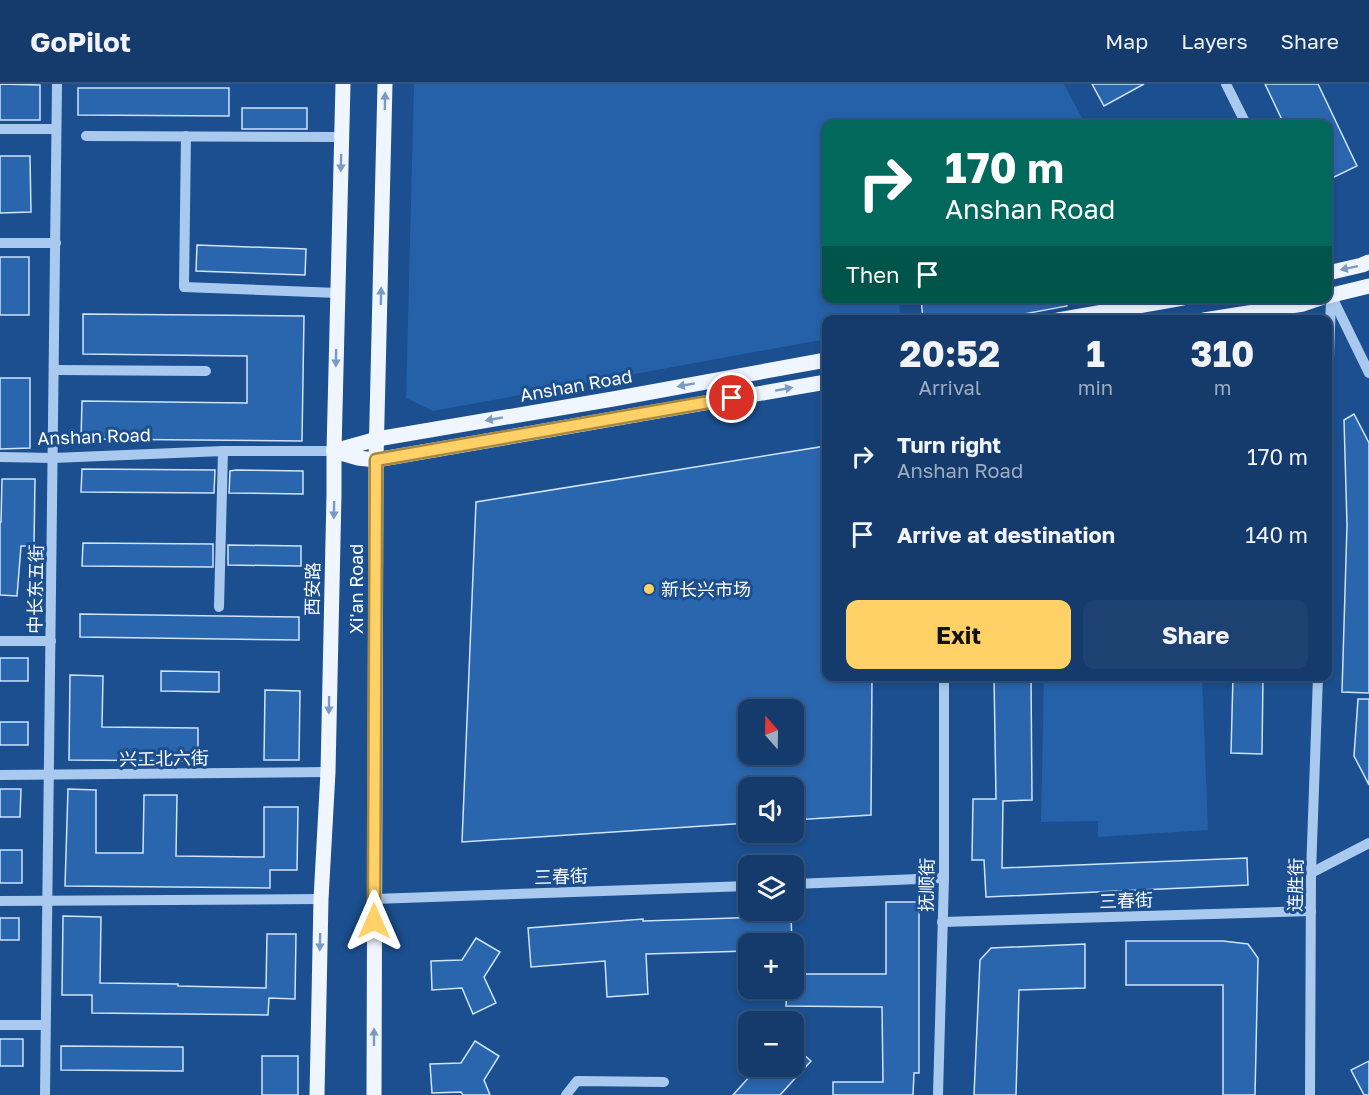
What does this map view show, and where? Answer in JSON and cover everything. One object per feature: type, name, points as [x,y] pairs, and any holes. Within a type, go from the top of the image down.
[{"type":"main road","name":"西安路","points":[[317,1095],[321,899],[328,772],[343,84]]},
{"type":"main road","name":"Xi'an Road","points":[[374,1095],[376,460],[385,84]]},
{"type":"main road","points":[[1332,272],[1369,262]]},
{"type":"main road","points":[[1332,294],[1369,286]]},
{"type":"main road","points":[[1086,315],[1155,303]]},
{"type":"main road","points":[[1235,315],[1306,303]]},
{"type":"main road","name":"Anshan Road","points":[[334,451],[377,439],[822,361]]},
{"type":"main road","name":"Anshan Road","points":[[334,451],[358,458],[376,460],[822,383]]},
{"type":"street","name":"中长东五街","points":[[45,1095],[57,84]]},
{"type":"street","points":[[1226,84],[1244,120]]},
{"type":"street","points":[[0,129],[57,129]]},
{"type":"street","points":[[86,136],[342,137]]},
{"type":"street","points":[[186,136],[184,287],[338,293]]},
{"type":"street","points":[[0,243],[56,243]]},
{"type":"street","points":[[1331,303],[1369,373]]},
{"type":"street","points":[[54,370],[206,371]]},
{"type":"street","points":[[219,607],[223,451]]},
{"type":"street","name":"Anshan Road","points":[[0,457],[53,458],[223,451],[334,451]]},
{"type":"street","points":[[0,641],[51,641]]},
{"type":"street","name":"抚顺街","points":[[938,1095],[944,878],[944,681]]},
{"type":"street","name":"连胜街","points":[[1310,1095],[1311,873],[1318,681]]},
{"type":"street","name":"兴工北六街","points":[[0,775],[328,772]]},
{"type":"street","points":[[1311,873],[1369,843]]},
{"type":"street","points":[[804,884],[944,878]]},
{"type":"street","name":"三春街","points":[[375,899],[738,886]]},
{"type":"street","points":[[0,901],[321,899]]},
{"type":"street","name":"三春街","points":[[942,922],[1311,911]]},
{"type":"street","points":[[0,1025],[45,1025]]},
{"type":"street","points":[[566,1095],[577,1081],[664,1082]]},
{"type":"shaded area","points":[[414,84],[1064,84],[1083,120],[822,120],[822,303],[899,303],[900,315],[822,315],[822,340],[433,411],[406,398]]},
{"type":"shaded area","points":[[1044,681],[1202,681],[1208,830],[1098,837],[1098,821],[1041,822]]},
{"type":"building","points":[[0,84],[40,85],[40,120],[0,120]]},
{"type":"building","points":[[1092,84],[1144,84],[1104,106]]},
{"type":"building","points":[[1265,84],[1318,84],[1357,166],[1332,178],[1332,120],[1282,120]]},
{"type":"building","points":[[78,88],[229,88],[229,116],[78,115]]},
{"type":"building","points":[[242,108],[307,108],[307,129],[242,129]]},
{"type":"building","points":[[0,156],[30,156],[31,212],[0,213]]},
{"type":"building","points":[[197,245],[306,249],[305,275],[196,271]]},
{"type":"building","points":[[0,257],[29,257],[29,315],[0,315]]},
{"type":"building","points":[[921,303],[1067,303],[1067,306],[1018,315],[923,315]]},
{"type":"building","points":[[83,314],[304,316],[302,441],[81,439],[82,401],[247,403],[247,356],[83,354]]},
{"type":"building","points":[[0,378],[30,378],[30,448],[0,449]]},
{"type":"building","points":[[1354,414],[1369,443],[1369,693],[1342,692],[1347,525],[1344,420]]},
{"type":"building","name":"新长兴市场","points":[[822,447],[822,681],[872,681],[871,815],[804,819],[804,777],[738,777],[738,824],[462,842],[476,502]]},
{"type":"building","points":[[82,469],[215,470],[214,493],[81,492]]},
{"type":"building","points":[[230,471],[303,471],[303,494],[229,493]]},
{"type":"building","points":[[2,479],[35,479],[34,546],[21,546],[17,596],[0,595]]},
{"type":"building","points":[[83,543],[213,544],[213,567],[82,566]]},
{"type":"building","points":[[228,545],[301,546],[301,566],[228,565]]},
{"type":"building","points":[[80,614],[299,617],[299,640],[80,637]]},
{"type":"building","points":[[0,658],[28,658],[28,681],[0,681]]},
{"type":"building","points":[[161,671],[219,672],[219,692],[161,691]]},
{"type":"building","points":[[70,675],[103,676],[102,727],[198,728],[198,761],[69,760]]},
{"type":"building","points":[[994,681],[1031,681],[1032,800],[1003,801],[1002,868],[1247,858],[1248,885],[986,897],[984,860],[972,860],[973,799],[996,799]]},
{"type":"building","points":[[1233,681],[1263,681],[1262,754],[1231,753]]},
{"type":"building","points":[[265,690],[300,691],[299,760],[264,760]]},
{"type":"building","points":[[1358,699],[1369,699],[1369,785],[1354,756]]},
{"type":"building","points":[[0,722],[28,722],[28,745],[0,745]]},
{"type":"building","points":[[0,789],[21,789],[20,817],[0,817]]},
{"type":"building","points":[[68,789],[96,790],[96,853],[143,853],[144,795],[177,795],[176,856],[264,857],[264,807],[298,807],[297,870],[270,870],[270,888],[65,886]]},
{"type":"building","points":[[0,850],[22,850],[22,883],[0,883]]},
{"type":"building","points":[[886,902],[919,902],[919,1073],[914,1073],[913,1095],[833,1095],[833,1082],[883,1082],[882,1007],[786,1006],[786,999],[804,999],[804,974],[886,974]]},
{"type":"building","points":[[63,916],[101,917],[100,983],[266,988],[267,934],[296,934],[295,999],[269,998],[268,1015],[92,1013],[92,995],[62,995]]},
{"type":"building","points":[[0,918],[19,918],[19,940],[0,940]]},
{"type":"building","points":[[738,918],[738,921],[791,921],[792,933],[738,933],[738,951],[646,954],[648,994],[607,997],[605,961],[531,967],[528,928],[643,919],[643,921]]},
{"type":"building","points":[[476,938],[500,952],[484,977],[496,1003],[473,1014],[462,988],[432,990],[431,961],[462,960]]},
{"type":"building","points":[[1126,941],[1223,941],[1248,944],[1258,958],[1255,1095],[1223,1095],[1223,985],[1126,985]]},
{"type":"building","points":[[1085,944],[1085,988],[1019,990],[1016,1095],[974,1095],[980,960],[991,948]]},
{"type":"building","points":[[0,1039],[23,1039],[23,1066],[0,1066]]},
{"type":"building","points":[[475,1041],[499,1056],[484,1080],[490,1095],[463,1095],[461,1092],[432,1093],[430,1064],[461,1063]]},
{"type":"building","points":[[61,1046],[183,1047],[183,1071],[61,1070]]},
{"type":"building","points":[[804,1055],[811,1061],[804,1069]]},
{"type":"building","points":[[262,1056],[298,1056],[298,1095],[262,1095]]},
{"type":"building","points":[[1369,1061],[1369,1095],[1364,1095],[1351,1070]]},
{"type":"building","points":[[749,1077],[796,1077],[780,1095],[733,1095]]},
{"type":"place","name":"新长兴市场","points":[[649,589]]},
{"type":"route","points":[[374,921],[376,460],[732,398]]}]
